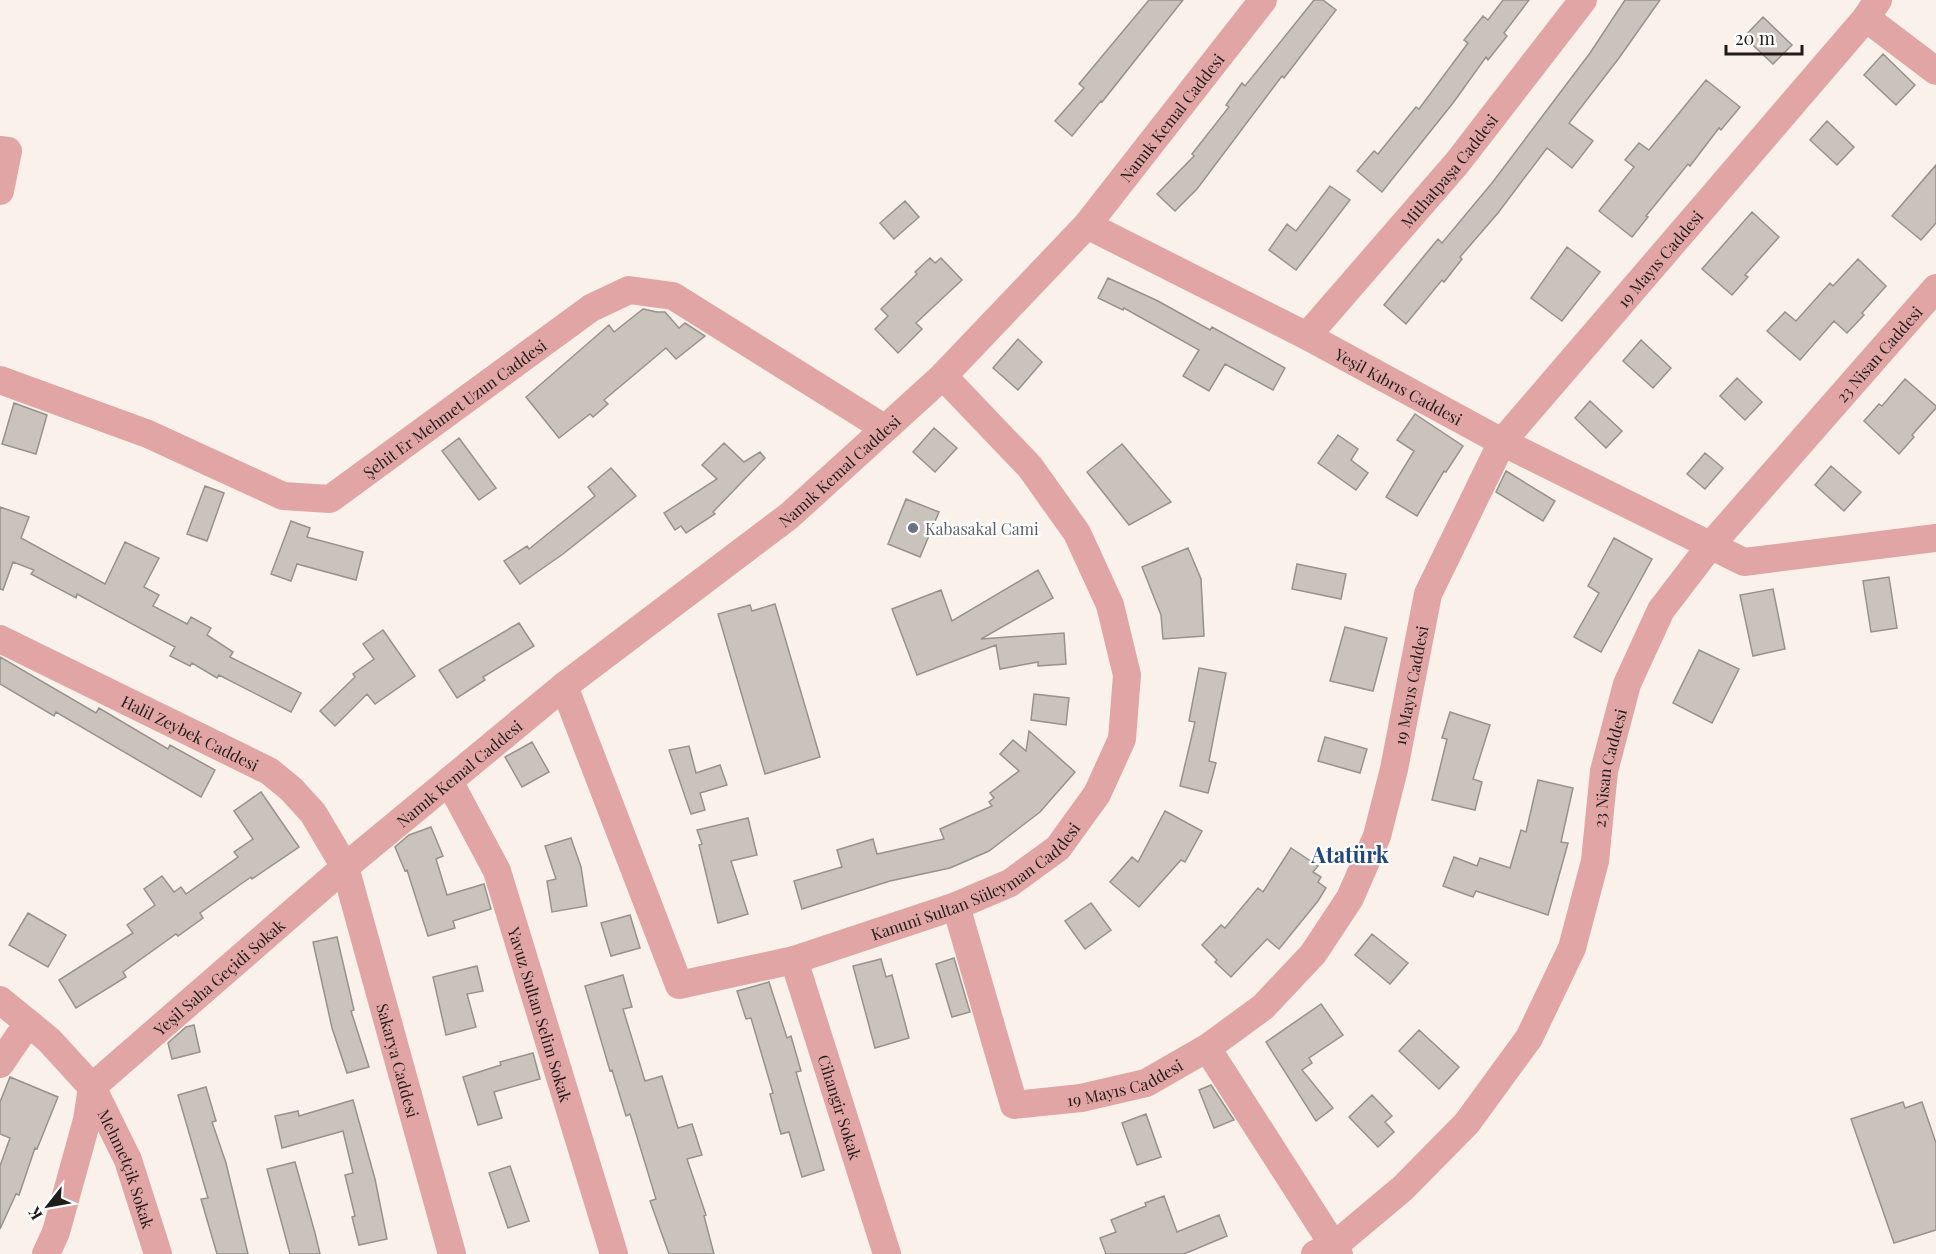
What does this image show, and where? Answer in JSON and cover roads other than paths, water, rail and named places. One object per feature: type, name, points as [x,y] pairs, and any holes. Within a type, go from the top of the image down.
[{"type":"street","name":"Namık Kemal Caddesi","points":[[345,867],[564,686],[789,516],[943,376],[1087,225],[1263,0]]},
{"type":"street","name":"Mithatpaşa Caddesi","points":[[1307,336],[1457,163],[1582,0]]},
{"type":"street","points":[[1872,9],[1936,71]]},
{"type":"street","name":"19 Mayıs Caddesi","points":[[957,906],[1014,1105],[1081,1098],[1146,1083],[1207,1048],[1263,1007],[1313,954],[1350,897],[1377,836],[1394,769],[1428,594],[1502,442],[1872,9]]},
{"type":"street","points":[[0,190],[4,151]]},
{"type":"street","name":"Yeşil Kıbrıs Caddesi","points":[[1087,225],[1307,336],[1502,442],[1744,562],[1936,538]]},
{"type":"street","name":"23 Nisan Caddesi","points":[[1330,1251],[1403,1188],[1467,1123],[1529,1038],[1572,948],[1595,861],[1604,771],[1627,684],[1661,610],[1710,546],[1936,288]]},
{"type":"street","name":"Şehit Er Mehmet Uzun Caddesi","points":[[0,380],[148,434],[283,496],[330,499],[591,308],[629,291],[673,296],[885,428]]},
{"type":"street","name":"Kanuni Sultan Süleyman Caddesi","points":[[564,686],[679,985],[794,960],[957,906],[1010,883],[1058,848],[1097,794],[1122,739],[1127,675],[1110,605],[1077,533],[1030,467],[943,376]]},
{"type":"street","name":"Halil Zeybek Caddesi","points":[[0,639],[269,771],[291,789],[313,813],[345,867]]},
{"type":"street","name":"Yavuz Sultan Selim Sokak","points":[[449,781],[497,871],[614,1254]]},
{"type":"street","name":"Yeşil Saha Geçidi Sokak","points":[[92,1087],[345,867]]},
{"type":"street","name":"Sakarya Caddesi","points":[[345,867],[452,1254]]},
{"type":"street","name":"Cihangir Sokak","points":[[794,960],[887,1254]]},
{"type":"street","name":"Mehmetçik Sokak","points":[[0,1000],[49,1040],[92,1087],[128,1160],[158,1254]]},
{"type":"street","points":[[0,1064],[28,1023]]},
{"type":"street","points":[[1207,1048],[1330,1251]]},
{"type":"street","points":[[46,1254],[56,1232],[87,1120],[92,1087]]},
{"type":"place","name":"Kabasakal Cami","points":[[913,528]]},
{"type":"district","name":"Atatürk","points":[[1350,854]]}]
